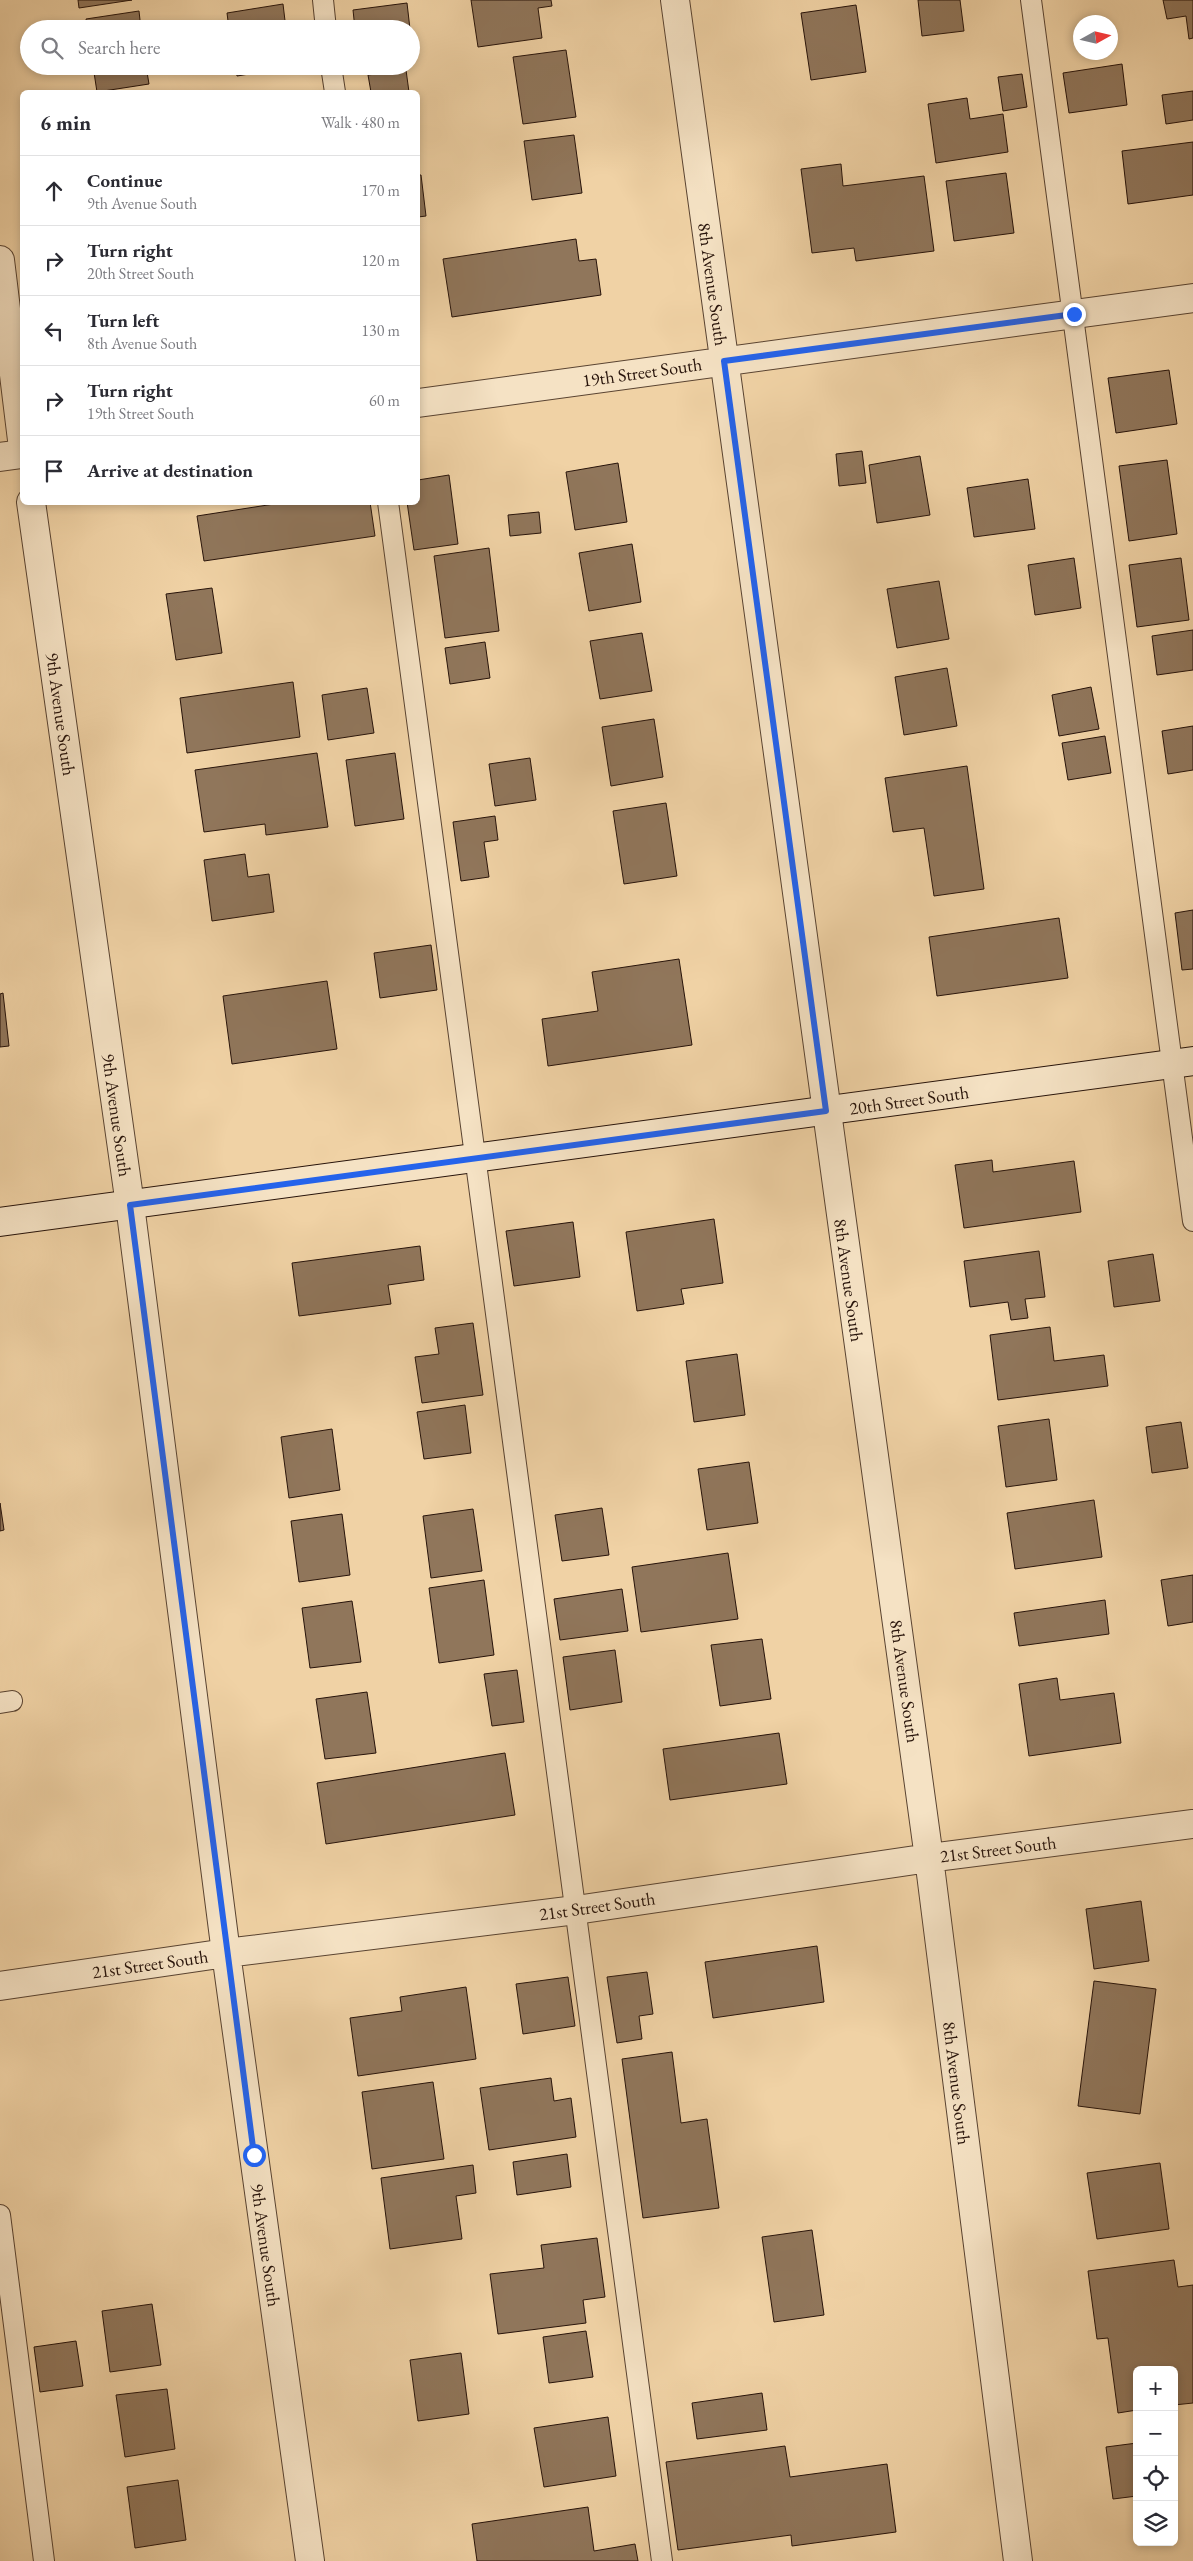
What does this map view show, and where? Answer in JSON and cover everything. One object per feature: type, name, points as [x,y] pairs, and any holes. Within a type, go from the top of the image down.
[{"type":"street","name":"8th Avenue South","points":[[675,0],[929,1858],[1018,2561]]},
{"type":"street","points":[[0,260],[20,424]]},
{"type":"street","name":"19th Street South","points":[[420,403],[1193,298]]},
{"type":"street","points":[[0,457],[20,454]]},
{"type":"street","name":"9th Avenue South","points":[[31,505],[130,1205],[226,1953],[310,2561]]},
{"type":"street","name":"20th Street South","points":[[0,1222],[1183,1062]]},
{"type":"street","name":"21st Street South","points":[[0,1986],[226,1953],[576,1910],[929,1858],[1193,1824]]},
{"type":"lane","points":[[323,0],[325,20]]},
{"type":"lane","points":[[1031,0],[1074,314],[1183,1062],[1193,1220]]},
{"type":"lane","points":[[332,75],[335,90]]},
{"type":"lane","points":[[388,505],[662,2561]]},
{"type":"lane","points":[[0,2215],[44,2561]]},
{"type":"building","points":[[78,0],[132,0],[79,8]]},
{"type":"building","points":[[471,0],[551,0],[552,6],[538,8],[542,38],[478,47]]},
{"type":"building","points":[[918,0],[960,0],[964,31],[922,36]]},
{"type":"building","points":[[1163,0],[1193,0],[1193,38],[1189,39],[1186,16],[1167,19]]},
{"type":"building","points":[[407,3],[409,20],[354,20],[353,10]]},
{"type":"building","points":[[283,4],[285,20],[228,20],[227,13]]},
{"type":"building","points":[[856,5],[866,72],[811,80],[801,13]]},
{"type":"building","points":[[139,11],[140,20],[86,20]]},
{"type":"building","points":[[566,50],[576,117],[523,124],[513,57]]},
{"type":"building","points":[[1122,64],[1127,105],[1069,113],[1063,73]]},
{"type":"building","points":[[1022,74],[1027,107],[1003,111],[998,77]]},
{"type":"building","points":[[94,75],[148,75],[149,84],[110,90],[97,90]]},
{"type":"building","points":[[368,75],[407,75],[409,90],[371,90]]},
{"type":"building","points":[[1193,91],[1193,120],[1166,124],[1162,95]]},
{"type":"building","points":[[967,98],[970,119],[1003,114],[1008,152],[936,163],[928,104]]},
{"type":"building","points":[[574,135],[582,193],[532,200],[524,141]]},
{"type":"building","points":[[1193,142],[1193,195],[1128,204],[1122,151]]},
{"type":"building","points":[[841,164],[843,186],[924,176],[934,251],[856,261],[854,248],[812,253],[801,169]]},
{"type":"building","points":[[1006,173],[1014,233],[954,241],[946,181]]},
{"type":"building","points":[[420,175],[421,175],[426,216],[420,217]]},
{"type":"building","points":[[576,239],[579,261],[596,259],[601,295],[452,317],[443,259]]},
{"type":"building","points":[[1169,370],[1177,424],[1116,433],[1108,378]]},
{"type":"building","points":[[862,451],[866,483],[839,486],[836,454]]},
{"type":"building","points":[[920,456],[930,515],[877,523],[869,465]]},
{"type":"building","points":[[1167,460],[1177,534],[1129,541],[1119,466]]},
{"type":"building","points":[[618,463],[627,522],[575,530],[566,472]]},
{"type":"building","points":[[449,475],[458,544],[414,550],[407,505],[420,505],[420,480]]},
{"type":"building","points":[[1028,479],[1035,529],[974,537],[967,488]]},
{"type":"building","points":[[268,505],[370,505],[375,536],[204,561],[197,516]]},
{"type":"building","points":[[539,512],[541,533],[510,536],[508,515]]},
{"type":"building","points":[[632,544],[641,602],[589,611],[579,553]]},
{"type":"building","points":[[489,548],[499,631],[445,638],[434,556]]},
{"type":"building","points":[[1074,558],[1081,608],[1035,615],[1028,565]]},
{"type":"building","points":[[1181,558],[1189,620],[1137,627],[1129,565]]},
{"type":"building","points":[[939,581],[949,639],[897,648],[887,589]]},
{"type":"building","points":[[212,588],[222,653],[176,660],[166,594]]},
{"type":"building","points":[[1193,630],[1193,670],[1157,675],[1152,636]]},
{"type":"building","points":[[642,633],[652,691],[600,699],[590,641]]},
{"type":"building","points":[[485,642],[490,678],[450,684],[445,648]]},
{"type":"building","points":[[947,668],[957,726],[904,735],[895,677]]},
{"type":"building","points":[[293,682],[300,737],[187,753],[180,698]]},
{"type":"building","points":[[1091,687],[1099,729],[1059,736],[1052,695]]},
{"type":"building","points":[[367,688],[374,733],[328,740],[322,695]]},
{"type":"building","points":[[654,719],[663,777],[611,786],[602,727]]},
{"type":"building","points":[[1193,726],[1193,770],[1168,774],[1162,731]]},
{"type":"building","points":[[1105,736],[1111,773],[1068,780],[1062,743]]},
{"type":"building","points":[[317,753],[328,827],[266,835],[265,824],[204,832],[195,770]]},
{"type":"building","points":[[395,753],[404,819],[355,826],[346,760]]},
{"type":"building","points":[[530,758],[536,800],[495,806],[489,764]]},
{"type":"building","points":[[967,766],[984,889],[934,896],[924,828],[893,832],[885,778]]},
{"type":"building","points":[[666,803],[677,876],[624,884],[613,811]]},
{"type":"building","points":[[495,816],[498,840],[484,842],[489,877],[461,881],[453,822]]},
{"type":"building","points":[[245,854],[248,877],[269,874],[274,912],[212,921],[204,860]]},
{"type":"building","points":[[1193,910],[1193,969],[1182,970],[1175,913]]},
{"type":"building","points":[[1059,918],[1068,978],[937,996],[929,937]]},
{"type":"building","points":[[431,945],[437,990],[380,998],[374,953]]},
{"type":"building","points":[[679,959],[692,1045],[548,1066],[542,1019],[598,1011],[592,972]]},
{"type":"building","points":[[327,981],[337,1049],[232,1064],[223,996]]},
{"type":"building","points":[[3,993],[9,1046],[0,1047],[0,994]]},
{"type":"building","points":[[992,1160],[993,1172],[1074,1161],[1081,1212],[964,1228],[955,1165]]},
{"type":"building","points":[[714,1219],[723,1283],[681,1289],[684,1304],[637,1311],[626,1232]]},
{"type":"building","points":[[573,1222],[580,1277],[514,1286],[506,1231]]},
{"type":"building","points":[[420,1246],[424,1280],[388,1285],[391,1304],[299,1316],[292,1263]]},
{"type":"building","points":[[1039,1251],[1045,1297],[1025,1299],[1028,1318],[1011,1320],[1008,1302],[970,1307],[964,1261]]},
{"type":"building","points":[[1153,1254],[1160,1301],[1114,1307],[1108,1261]]},
{"type":"building","points":[[473,1323],[483,1395],[422,1403],[415,1357],[439,1354],[435,1328]]},
{"type":"building","points":[[1050,1327],[1054,1361],[1104,1355],[1108,1386],[998,1400],[990,1335]]},
{"type":"building","points":[[737,1354],[745,1415],[694,1422],[686,1361]]},
{"type":"building","points":[[465,1405],[471,1453],[424,1459],[417,1412]]},
{"type":"building","points":[[1049,1419],[1057,1480],[1006,1487],[998,1426]]},
{"type":"building","points":[[1181,1422],[1188,1468],[1152,1473],[1146,1427]]},
{"type":"building","points":[[332,1429],[340,1490],[289,1498],[281,1437]]},
{"type":"building","points":[[749,1462],[758,1523],[707,1530],[698,1469]]},
{"type":"building","points":[[1094,1500],[1102,1557],[1015,1569],[1007,1513]]},
{"type":"building","points":[[0,1503],[4,1530],[0,1531]]},
{"type":"building","points":[[602,1508],[609,1555],[562,1561],[555,1515]]},
{"type":"building","points":[[473,1509],[482,1571],[431,1578],[423,1516]]},
{"type":"building","points":[[342,1514],[350,1575],[299,1582],[291,1521]]},
{"type":"building","points":[[728,1553],[738,1619],[641,1632],[632,1567]]},
{"type":"building","points":[[1193,1575],[1193,1622],[1168,1626],[1161,1580]]},
{"type":"building","points":[[484,1580],[494,1655],[439,1663],[429,1588]]},
{"type":"building","points":[[622,1589],[628,1631],[560,1640],[554,1599]]},
{"type":"building","points":[[1105,1600],[1109,1634],[1019,1646],[1014,1613]]},
{"type":"building","points":[[352,1601],[361,1662],[310,1668],[302,1608]]},
{"type":"building","points":[[762,1639],[771,1699],[720,1706],[711,1645]]},
{"type":"building","points":[[615,1650],[622,1702],[570,1710],[563,1657]]},
{"type":"building","points":[[517,1670],[524,1722],[492,1726],[484,1674]]},
{"type":"building","points":[[1057,1678],[1060,1700],[1114,1693],[1121,1743],[1029,1756],[1019,1684]]},
{"type":"building","points":[[367,1692],[376,1753],[325,1759],[316,1699]]},
{"type":"building","points":[[779,1733],[787,1784],[670,1800],[663,1749]]},
{"type":"building","points":[[505,1753],[515,1815],[326,1844],[317,1783]]},
{"type":"building","points":[[1141,1901],[1149,1961],[1094,1969],[1086,1909]]},
{"type":"building","points":[[817,1946],[824,2002],[713,2018],[705,1962]]},
{"type":"building","points":[[647,1972],[653,2014],[639,2016],[642,2039],[617,2043],[607,1977]]},
{"type":"building","points":[[568,1977],[575,2026],[523,2034],[516,1984]]},
{"type":"building","points":[[1094,1981],[1156,1989],[1140,2114],[1078,2106]]},
{"type":"building","points":[[466,1987],[476,2059],[358,2076],[350,2018],[402,2011],[400,1997]]},
{"type":"building","points":[[672,2052],[681,2123],[707,2119],[719,2208],[643,2218],[622,2059]]},
{"type":"building","points":[[551,2078],[554,2101],[571,2098],[576,2137],[489,2150],[480,2088]]},
{"type":"building","points":[[433,2082],[444,2159],[372,2169],[362,2092]]},
{"type":"building","points":[[567,2154],[571,2187],[517,2195],[513,2162]]},
{"type":"building","points":[[1160,2163],[1169,2229],[1097,2239],[1087,2173]]},
{"type":"building","points":[[473,2165],[476,2193],[456,2196],[462,2239],[390,2249],[381,2178]]},
{"type":"building","points":[[812,2230],[824,2315],[774,2322],[762,2237]]},
{"type":"building","points":[[597,2238],[605,2297],[583,2300],[586,2323],[498,2334],[490,2274],[544,2268],[541,2245]]},
{"type":"building","points":[[1174,2260],[1178,2287],[1193,2285],[1193,2403],[1178,2405],[1178,2366],[1133,2366],[1133,2411],[1118,2413],[1108,2338],[1097,2339],[1088,2271]]},
{"type":"building","points":[[152,2304],[161,2365],[110,2372],[102,2311]]},
{"type":"building","points":[[586,2331],[593,2377],[549,2383],[543,2337]]},
{"type":"building","points":[[76,2341],[83,2386],[40,2392],[34,2347]]},
{"type":"building","points":[[461,2353],[469,2414],[418,2421],[410,2360]]},
{"type":"building","points":[[167,2389],[175,2449],[125,2457],[116,2395]]},
{"type":"building","points":[[762,2393],[767,2430],[697,2439],[692,2403]]},
{"type":"building","points":[[608,2417],[616,2476],[544,2487],[534,2428]]},
{"type":"building","points":[[1133,2444],[1133,2496],[1113,2499],[1106,2447]]},
{"type":"building","points":[[785,2446],[790,2477],[887,2464],[896,2532],[792,2546],[791,2535],[678,2550],[666,2462]]},
{"type":"building","points":[[178,2480],[186,2540],[135,2548],[127,2487]]},
{"type":"building","points":[[588,2507],[594,2551],[635,2544],[638,2561],[477,2561],[472,2524]]},
{"type":"route","points":[[254,2155],[226,1953],[130,1205],[826,1111],[724,361],[1074,314]]}]
